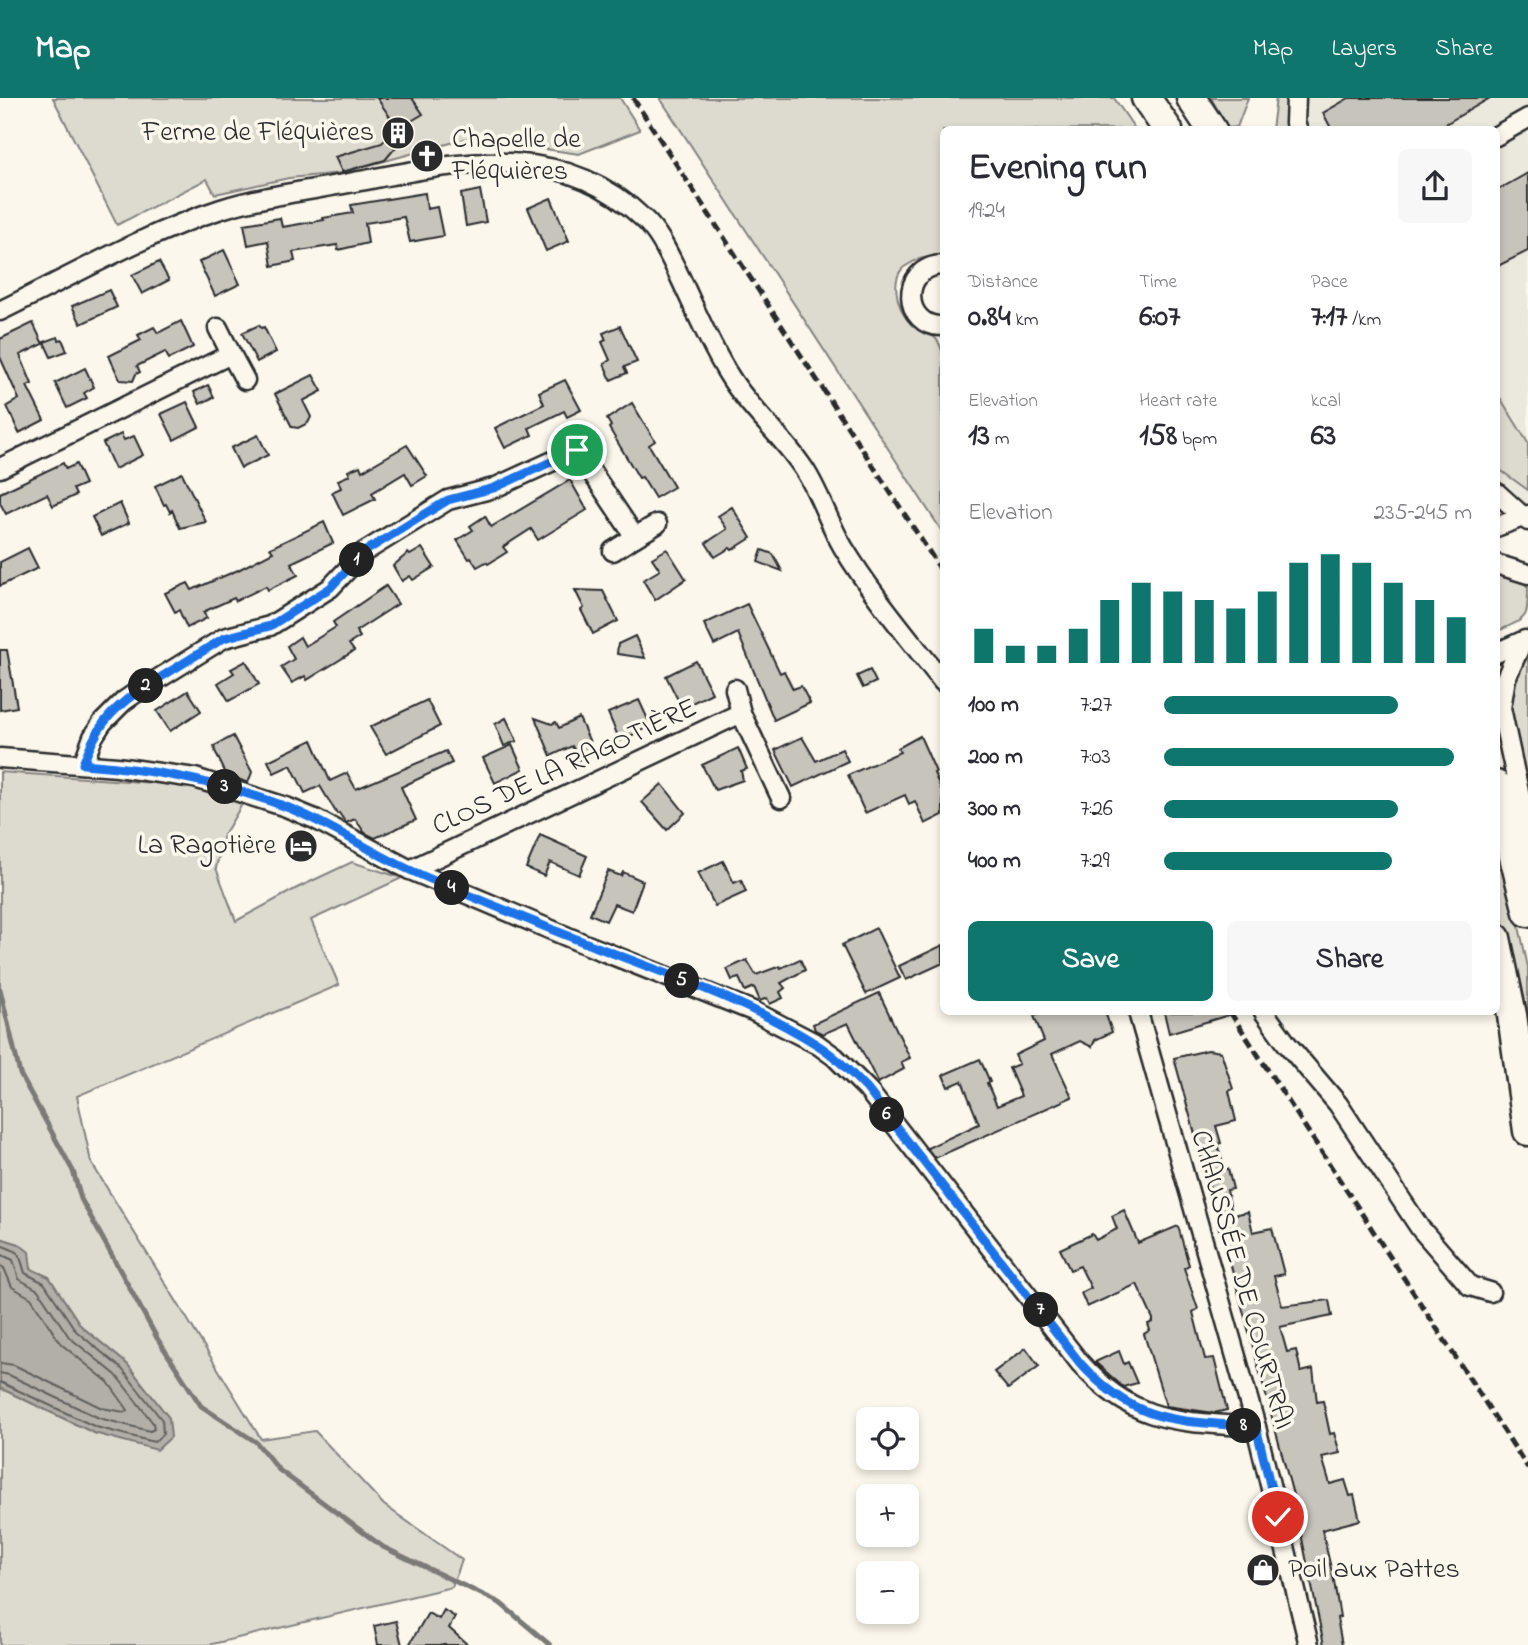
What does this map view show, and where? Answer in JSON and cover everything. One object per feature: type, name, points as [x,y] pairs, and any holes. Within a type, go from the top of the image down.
[{"type":"main road","points":[[1146,98],[1165,126]]},
{"type":"main road","points":[[1191,98],[1209,126]]},
{"type":"main road","points":[[1500,801],[1528,912]]},
{"type":"main road","points":[[1500,957],[1512,1015],[1528,1131]]},
{"type":"street","points":[[1296,98],[1296,126]]},
{"type":"street","points":[[1500,134],[1528,118]]},
{"type":"street","points":[[0,311],[155,236],[219,210],[251,201],[459,165],[492,162],[538,164],[560,169],[606,189],[627,204],[647,222],[663,243],[729,376],[753,410],[783,439],[806,471],[841,544],[872,590],[940,678]]},
{"type":"street","points":[[940,265],[922,271],[915,278],[910,292],[911,304],[916,314],[928,323],[940,325]]},
{"type":"street","points":[[218,328],[245,380]]},
{"type":"street","points":[[0,468],[231,354]]},
{"type":"street","points":[[83,764],[97,730],[124,701],[224,638],[270,626],[330,588],[364,552],[448,500],[494,488],[577,450],[635,537]]},
{"type":"street","points":[[1500,495],[1526,517]]},
{"type":"street","points":[[1500,526],[1526,517]]},
{"type":"street","points":[[613,551],[657,524]]},
{"type":"street","points":[[1500,565],[1528,574]]},
{"type":"street","points":[[1500,651],[1525,640]]},
{"type":"street","points":[[1519,875],[1527,829],[1501,708],[1506,678],[1525,640]]},
{"type":"street","name":"CLOS DE LA RAGOTIÈRE","points":[[735,689],[741,713],[781,799]]},
{"type":"street","name":"CLOS DE LA RAGOTIÈRE","points":[[410,870],[741,713]]},
{"type":"street","points":[[0,758],[117,767],[195,778],[256,796],[315,819],[410,870],[587,945],[708,991],[817,1044],[835,1057],[867,1089],[1080,1363],[1105,1389],[1126,1403],[1162,1418],[1256,1427]]},
{"type":"street","name":"CHAUSSÉE DE COURTRAI","points":[[1139,1015],[1256,1427],[1309,1645]]},
{"type":"street","points":[[1267,1015],[1287,1044],[1338,1104],[1420,1228],[1470,1286],[1490,1292]]},
{"type":"shaded area","points":[[53,98],[620,98],[640,130],[579,154],[469,138],[341,173],[289,178],[215,194],[207,179],[117,225]]},
{"type":"shaded area","points":[[660,98],[1114,98],[1133,126],[940,126],[940,258],[923,258],[905,266],[898,275],[897,290],[900,307],[908,321],[932,335],[940,345],[940,528]]},
{"type":"shaded area","points":[[1211,98],[1248,98],[1237,126],[1227,126]]},
{"type":"shaded area","points":[[1276,98],[1292,98],[1293,126],[1272,126]]},
{"type":"shaded area","points":[[1295,98],[1528,98],[1528,505],[1500,480],[1500,126],[1298,126]]},
{"type":"shaded area","points":[[1500,398],[1528,443],[1528,490],[1500,470]]},
{"type":"shaded area","points":[[1500,571],[1518,577],[1528,587],[1526,613],[1514,624],[1500,630]]},
{"type":"shaded area","points":[[1528,658],[1528,802],[1506,694],[1520,665]]},
{"type":"shaded area","points":[[0,772],[183,785],[244,801],[224,835],[216,868],[236,921],[352,862],[402,878],[311,920],[339,985],[77,1096],[91,1162],[261,1439],[315,1431],[384,1505],[462,1560],[452,1587],[208,1645],[0,1645],[0,1388],[94,1433],[117,1438],[169,1418],[127,1364],[81,1326],[49,1277],[31,1269],[19,1244],[0,1238]]},
{"type":"shaded area","points":[[1500,840],[1528,967],[1528,1054],[1500,907]]},
{"type":"water","points":[[0,1238],[19,1244],[29,1252],[31,1269],[49,1277],[81,1326],[127,1364],[169,1418],[171,1437],[157,1450],[94,1433],[0,1388]]},
{"type":"building","name":"Ferme de Fléquières","points":[[377,98],[412,98],[423,114],[408,123],[406,135],[385,160],[342,172],[335,157],[382,143],[392,131],[394,123]]},
{"type":"building","points":[[1349,98],[1490,98],[1442,126],[1330,126],[1323,113]]},
{"type":"building","points":[[1528,173],[1528,251],[1500,265],[1500,189]]},
{"type":"building","points":[[480,190],[486,222],[466,226],[461,194]]},
{"type":"building","points":[[425,193],[427,209],[437,207],[443,236],[410,242],[404,217],[365,223],[368,243],[338,250],[337,245],[293,252],[295,261],[272,266],[268,241],[248,245],[244,224],[280,218],[282,227],[324,220],[323,218],[353,213],[351,205]]},
{"type":"building","points":[[551,198],[569,241],[546,251],[528,208]]},
{"type":"building","points":[[224,250],[240,284],[215,296],[199,262]]},
{"type":"building","points":[[159,262],[169,280],[142,294],[132,275]]},
{"type":"building","points":[[109,290],[117,307],[81,324],[72,306]]},
{"type":"building","points":[[181,321],[193,347],[169,359],[165,352],[137,366],[140,372],[133,381],[120,380],[109,356],[141,340],[138,335],[154,327],[158,333]]},
{"type":"building","points":[[33,323],[43,344],[20,355],[32,384],[27,386],[44,420],[19,433],[7,406],[19,399],[0,357],[0,339]]},
{"type":"building","points":[[259,325],[264,327],[276,352],[257,362],[242,333]]},
{"type":"building","points":[[620,326],[637,362],[624,367],[627,373],[611,380],[604,364],[610,360],[602,342],[606,340],[603,333]]},
{"type":"building","points":[[58,337],[59,340],[62,339],[67,351],[51,357],[44,342]]},
{"type":"building","points":[[85,368],[94,387],[84,393],[87,398],[67,408],[55,383]]},
{"type":"building","points":[[313,375],[322,391],[303,401],[311,417],[308,423],[298,428],[292,427],[275,394]]},
{"type":"building","points":[[565,380],[581,410],[567,417],[564,411],[529,428],[532,435],[505,448],[495,428],[544,404],[539,392]]},
{"type":"building","points":[[208,385],[214,397],[200,404],[194,392]]},
{"type":"building","points":[[187,402],[199,427],[174,440],[161,414]]},
{"type":"building","points":[[632,403],[655,441],[649,445],[674,487],[655,498],[642,477],[639,478],[609,428],[611,426],[607,419]]},
{"type":"building","points":[[121,434],[124,440],[134,436],[143,455],[115,469],[103,443]]},
{"type":"building","points":[[258,435],[268,455],[241,468],[231,448]]},
{"type":"building","points":[[407,445],[427,476],[412,485],[405,473],[372,493],[375,499],[343,515],[332,492],[341,488],[338,480],[350,475],[348,471],[360,466],[362,471]]},
{"type":"building","points":[[63,463],[66,469],[76,464],[85,484],[73,489],[76,495],[53,506],[47,494],[6,514],[0,503],[0,493]]},
{"type":"building","points":[[182,473],[206,522],[180,528],[172,510],[170,512],[166,504],[164,505],[155,486]]},
{"type":"building","points":[[570,480],[587,510],[538,540],[531,529],[503,547],[507,552],[488,564],[486,562],[477,567],[471,558],[469,559],[457,540],[473,530],[470,526],[485,516],[491,527]]},
{"type":"building","points":[[120,503],[129,523],[101,536],[92,517]]},
{"type":"building","points":[[732,507],[751,538],[715,557],[706,543],[727,529],[718,516]]},
{"type":"building","points":[[324,522],[333,543],[291,563],[298,575],[268,590],[266,586],[236,601],[234,598],[203,612],[207,618],[187,628],[179,610],[175,612],[165,593],[188,583],[192,590],[238,570],[273,552],[270,548]]},
{"type":"building","points":[[28,548],[38,568],[0,586],[0,562]]},
{"type":"building","points":[[422,548],[434,567],[413,580],[410,576],[402,581],[393,566],[408,553],[410,555]]},
{"type":"building","points":[[667,549],[686,579],[655,600],[643,580],[660,570],[652,558]]},
{"type":"building","points":[[762,550],[773,554],[782,571],[758,562]]},
{"type":"building","points":[[386,586],[398,604],[356,631],[360,637],[349,644],[354,651],[307,680],[305,676],[292,683],[281,667],[294,659],[287,646],[300,637],[305,646],[336,627],[333,622]]},
{"type":"building","points":[[575,590],[603,591],[618,621],[593,634]]},
{"type":"building","points":[[747,604],[780,673],[784,671],[793,689],[801,686],[810,703],[774,720],[738,633],[714,645],[704,624]]},
{"type":"building","points":[[635,636],[645,658],[617,654],[618,644]]},
{"type":"building","points":[[0,650],[7,650],[17,707],[0,710]]},
{"type":"building","points":[[246,661],[259,684],[229,701],[218,683],[234,673],[231,669]]},
{"type":"building","points":[[696,661],[712,693],[682,708],[666,676]]},
{"type":"building","points":[[870,670],[876,682],[863,688],[857,676]]},
{"type":"building","points":[[188,691],[201,711],[170,731],[157,711]]},
{"type":"building","points":[[427,700],[440,726],[386,754],[370,727]]},
{"type":"building","points":[[639,700],[651,726],[620,741],[608,713]]},
{"type":"building","points":[[506,718],[517,741],[504,746],[495,724]]},
{"type":"building","points":[[535,718],[552,724],[556,722],[559,728],[579,718],[595,753],[579,760],[572,746],[551,756]]},
{"type":"building","points":[[233,736],[252,772],[248,783],[226,774],[215,751],[214,746]]},
{"type":"building","points":[[920,736],[936,772],[934,773],[940,787],[940,816],[925,824],[915,801],[909,804],[905,795],[865,813],[848,775],[900,752],[898,748]]},
{"type":"building","points":[[802,737],[816,761],[842,749],[848,761],[793,787],[775,750]]},
{"type":"building","points":[[312,740],[330,781],[347,773],[356,789],[446,751],[452,763],[401,787],[416,820],[375,838],[365,833],[355,819],[346,823],[339,813],[337,814],[320,786],[305,793],[291,765],[274,773],[268,761]]},
{"type":"building","points":[[512,745],[523,769],[495,783],[483,758]]},
{"type":"building","points":[[738,748],[747,769],[741,771],[743,780],[715,790],[702,765]]},
{"type":"building","points":[[662,784],[685,813],[667,830],[642,802]]},
{"type":"building","points":[[540,835],[587,856],[579,875],[550,862],[544,876],[526,868]]},
{"type":"building","points":[[723,861],[734,883],[741,880],[746,892],[715,906],[698,873]]},
{"type":"building","points":[[608,871],[621,876],[623,872],[643,881],[632,911],[614,904],[606,921],[590,914]]},
{"type":"building","points":[[876,928],[900,978],[866,994],[842,945]]},
{"type":"building","points":[[940,946],[940,964],[906,980],[899,966]]},
{"type":"building","points":[[800,959],[805,970],[781,983],[785,988],[780,992],[783,998],[770,1004],[767,998],[760,1001],[754,987],[745,991],[739,978],[732,980],[727,969],[747,960],[756,975]]},
{"type":"building","points":[[879,993],[910,1058],[901,1062],[904,1069],[878,1083],[848,1023],[823,1034],[815,1030],[813,1024]]},
{"type":"building","points":[[1106,1015],[1112,1032],[1095,1040],[1092,1047],[1080,1041],[1052,1054],[1072,1097],[935,1158],[927,1148],[979,1124],[962,1081],[948,1087],[943,1075],[980,1059],[997,1106],[1021,1096],[1009,1068],[1019,1064],[1015,1055],[1044,1041],[1034,1016]]},
{"type":"building","points":[[1165,1015],[1229,1015],[1169,1033]]},
{"type":"building","points":[[1208,1050],[1221,1052],[1233,1089],[1229,1091],[1236,1121],[1216,1126],[1221,1143],[1217,1144],[1233,1189],[1227,1190],[1232,1215],[1248,1212],[1253,1232],[1272,1228],[1284,1274],[1274,1276],[1282,1306],[1329,1300],[1332,1316],[1280,1327],[1287,1352],[1296,1350],[1301,1372],[1313,1369],[1317,1402],[1323,1401],[1330,1434],[1334,1433],[1340,1453],[1322,1457],[1330,1484],[1345,1480],[1350,1496],[1354,1495],[1360,1520],[1322,1530],[1334,1581],[1342,1645],[1324,1645],[1293,1495],[1174,1058]]},
{"type":"building","points":[[1124,1210],[1138,1243],[1178,1226],[1189,1265],[1184,1268],[1198,1309],[1193,1312],[1205,1359],[1214,1358],[1227,1410],[1214,1413],[1166,1406],[1144,1334],[1150,1330],[1148,1324],[1153,1322],[1153,1319],[1137,1284],[1087,1307],[1081,1293],[1091,1288],[1080,1266],[1070,1270],[1060,1249],[1092,1234],[1096,1240],[1117,1229],[1112,1216]]},
{"type":"building","points":[[1026,1348],[1039,1366],[1008,1389],[994,1372]]},
{"type":"building","points":[[1119,1351],[1124,1364],[1128,1362],[1137,1383],[1123,1387],[1095,1362]]},
{"type":"building","points":[[444,1610],[455,1617],[449,1628],[468,1645],[409,1645],[428,1613],[439,1619]]},
{"type":"building","points":[[396,1621],[402,1645],[378,1645],[374,1626]]},
{"type":"waterway","points":[[0,989],[20,1074],[73,1171],[81,1199],[157,1338],[201,1406],[256,1442],[279,1470],[383,1547],[500,1603],[550,1645]]},
{"type":"railway","points":[[633,98],[940,568]]},
{"type":"railway","points":[[1232,1015],[1528,1468]]},
{"type":"place","name":"Ferme de Fléquières","points":[[398,133]]},
{"type":"place","name":"Chapelle de Fléquières","points":[[427,156]]},
{"type":"place","name":"La Ragotière","points":[[301,846]]},
{"type":"place","name":"Poil aux Pattes","points":[[1263,1570]]},
{"type":"route","points":[[577,450],[494,488],[448,500],[364,552],[330,588],[270,626],[224,638],[137,692],[102,723],[93,737],[83,764],[195,778],[286,807],[315,819],[410,870],[587,945],[696,986],[817,1044],[835,1057],[867,1089],[1080,1363],[1105,1389],[1126,1403],[1162,1418],[1256,1427],[1278,1517]]}]
